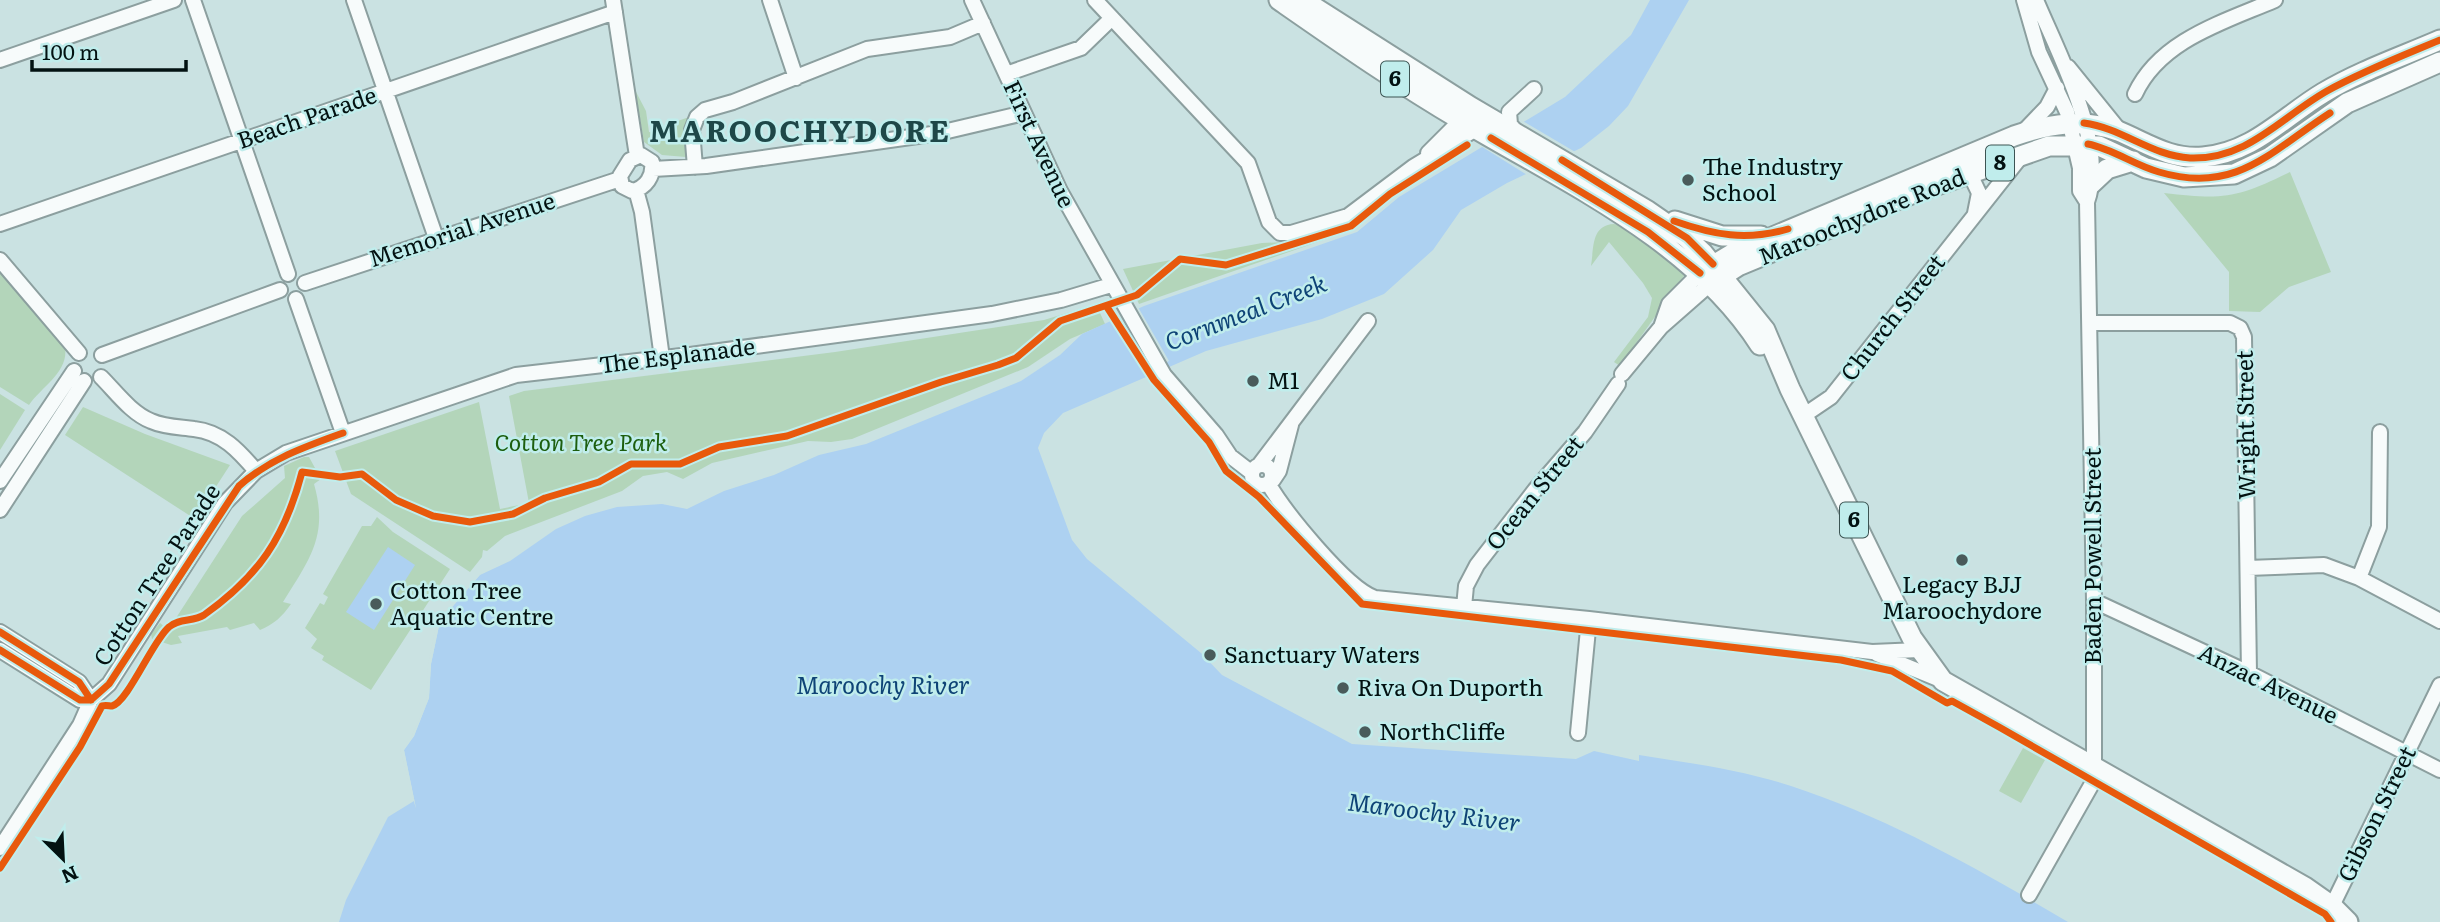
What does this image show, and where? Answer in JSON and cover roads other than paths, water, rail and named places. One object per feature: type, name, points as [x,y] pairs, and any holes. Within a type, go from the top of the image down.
[{"type":"main road","name":"6","points":[[1279,0],[1493,129],[1562,160],[1597,180],[1687,238],[1790,389],[1919,650],[1943,681],[2332,906],[2348,922]]},
{"type":"main road","name":"6","points":[[1304,0],[1493,129],[1545,170],[1711,274]]},
{"type":"main road","name":"Maroochydore Road","points":[[1711,274],[1788,229],[2021,134],[2077,123],[2123,133],[2158,151],[2180,157],[2203,158],[2234,152],[2264,136],[2323,93],[2440,40]]},
{"type":"main road","name":"Maroochydore Road","points":[[1711,274],[1914,193],[2049,146],[2082,144],[2158,172],[2184,177],[2234,174],[2270,157],[2347,103],[2440,62]]},
{"type":"main road","points":[[2089,193],[2107,169],[2133,161]]},
{"type":"main road","points":[[1597,180],[1601,204]]},
{"type":"main road","points":[[1648,211],[1722,236],[1752,237],[1788,229]]},
{"type":"street","points":[[0,60],[174,0]]},
{"type":"street","points":[[193,0],[288,274]]},
{"type":"street","points":[[354,0],[436,238]]},
{"type":"street","points":[[770,0],[796,78]]},
{"type":"street","name":"First Avenue","points":[[972,0],[1060,191],[1158,365],[1175,390],[1216,435],[1230,456],[1256,468],[1254,483],[1270,482]]},
{"type":"street","points":[[1095,0],[1248,163],[1269,222],[1280,233],[1291,233],[1343,219],[1415,166],[1493,129],[1530,93],[1505,104],[1493,129]]},
{"type":"street","points":[[2024,0],[2039,52],[2077,123]]},
{"type":"street","points":[[2036,0],[2060,58],[2077,123]]},
{"type":"street","points":[[2135,94],[2147,71],[2175,47],[2275,0]]},
{"type":"street","points":[[614,6],[637,156]]},
{"type":"street","name":"Beach Parade","points":[[0,225],[385,91],[614,6]]},
{"type":"street","points":[[1006,74],[1082,48],[1112,18]]},
{"type":"street","points":[[695,167],[692,130],[700,114],[867,49],[950,37],[983,23]]},
{"type":"street","points":[[2060,58],[2123,133]]},
{"type":"street","points":[[2021,134],[2047,107],[2056,88]]},
{"type":"street","points":[[653,169],[695,167],[954,131],[1024,113]]},
{"type":"street","name":"Baden Powell Street","points":[[2029,895],[2093,782],[2094,767],[2089,193],[2077,123]]},
{"type":"street","name":"Church Street","points":[[1803,416],[1831,397],[1975,213],[1985,206],[2023,154]]},
{"type":"street","points":[[637,156],[650,159],[653,169],[646,183],[636,190],[622,186],[620,178],[626,163],[637,156]]},
{"type":"street","points":[[1970,174],[1979,192],[1975,213]]},
{"type":"street","name":"Memorial Avenue","points":[[305,283],[620,178]]},
{"type":"street","points":[[636,190],[642,212],[662,358]]},
{"type":"street","points":[[0,260],[79,353]]},
{"type":"street","points":[[288,274],[297,274],[305,283],[305,291],[296,299],[288,299],[280,290],[280,282],[288,274]]},
{"type":"street","name":"Ocean Street","points":[[1464,607],[1466,588],[1477,565],[1535,490],[1585,432],[1620,379],[1661,327],[1711,274]]},
{"type":"street","name":"The Esplanade","points":[[256,471],[286,453],[516,375],[992,314],[1061,300],[1111,285]]},
{"type":"street","points":[[102,355],[280,290]]},
{"type":"street","points":[[296,299],[343,433]]},
{"type":"street","points":[[1256,468],[1368,321]]},
{"type":"street","name":"Wright Street","points":[[2090,323],[2230,323],[2240,328],[2244,337],[2249,673]]},
{"type":"street","points":[[79,376],[73,362],[79,353],[93,350],[102,355],[106,364],[102,377]]},
{"type":"street","points":[[79,376],[102,377],[139,415],[164,426],[199,429],[218,435],[231,443],[256,471]]},
{"type":"street","points":[[0,481],[79,376]]},
{"type":"street","points":[[0,510],[79,376]]},
{"type":"street","points":[[1291,424],[1279,472],[1270,482],[1288,514],[1355,585],[1369,596],[1872,652],[1919,650]]},
{"type":"street","points":[[2359,578],[2379,527],[2380,432]]},
{"type":"street","name":"Cotton Tree Parade","points":[[0,848],[80,725],[91,700],[109,684],[225,503],[256,471]]},
{"type":"street","points":[[2248,568],[2324,565],[2359,578],[2440,621]]},
{"type":"street","name":"Anzac Avenue","points":[[2094,601],[2249,673],[2440,771]]},
{"type":"street","points":[[1578,733],[1589,619]]},
{"type":"street","points":[[0,632],[79,682],[91,700],[80,701],[0,650]]},
{"type":"street","points":[[1872,652],[1943,681]]},
{"type":"street","name":"Gibson Street","points":[[2332,906],[2440,685]]},
{"type":"water","name":"Maroochy River","points":[[1650,0],[1689,0],[1628,106],[1609,126],[1581,148],[1507,183],[1461,210],[1433,250],[1384,294],[1322,319],[1206,351],[1063,413],[1044,433],[1038,448],[1072,540],[1087,559],[1201,653],[1222,675],[1352,744],[1576,759],[1594,751],[1639,761],[1639,755],[1754,776],[1827,799],[1899,829],[2068,922],[339,922],[346,900],[388,817],[414,801],[416,808],[404,750],[414,736],[429,698],[431,664],[440,621],[480,575],[510,561],[556,529],[585,516],[617,507],[662,504],[687,509],[724,491],[774,475],[819,455],[866,444],[1021,381],[1060,355],[1082,334],[1144,306],[1357,232],[1399,197],[1565,97],[1631,35]]},
{"type":"water","points":[[388,547],[415,565],[374,630],[346,612]]},
{"type":"place","name":"The Industry School","points":[[1688,180]]},
{"type":"place","name":"M1","points":[[1253,381]]},
{"type":"place","name":"Legacy BJJ Maroochydore","points":[[1962,560]]},
{"type":"place","name":"Cotton Tree Aquatic Centre","points":[[376,604]]},
{"type":"place","name":"Sanctuary Waters","points":[[1210,655]]},
{"type":"place","name":"Riva On Duporth","points":[[1343,688]]},
{"type":"place","name":"NorthCliffe","points":[[1365,732]]},
{"type":"district","name":"MAROOCHYDORE","points":[[800,132]]},
{"type":"water label","name":"Cornmeal Creek","points":[[1246,313]]},
{"type":"park label","name":"Cotton Tree Park","points":[[581,443]]}]
